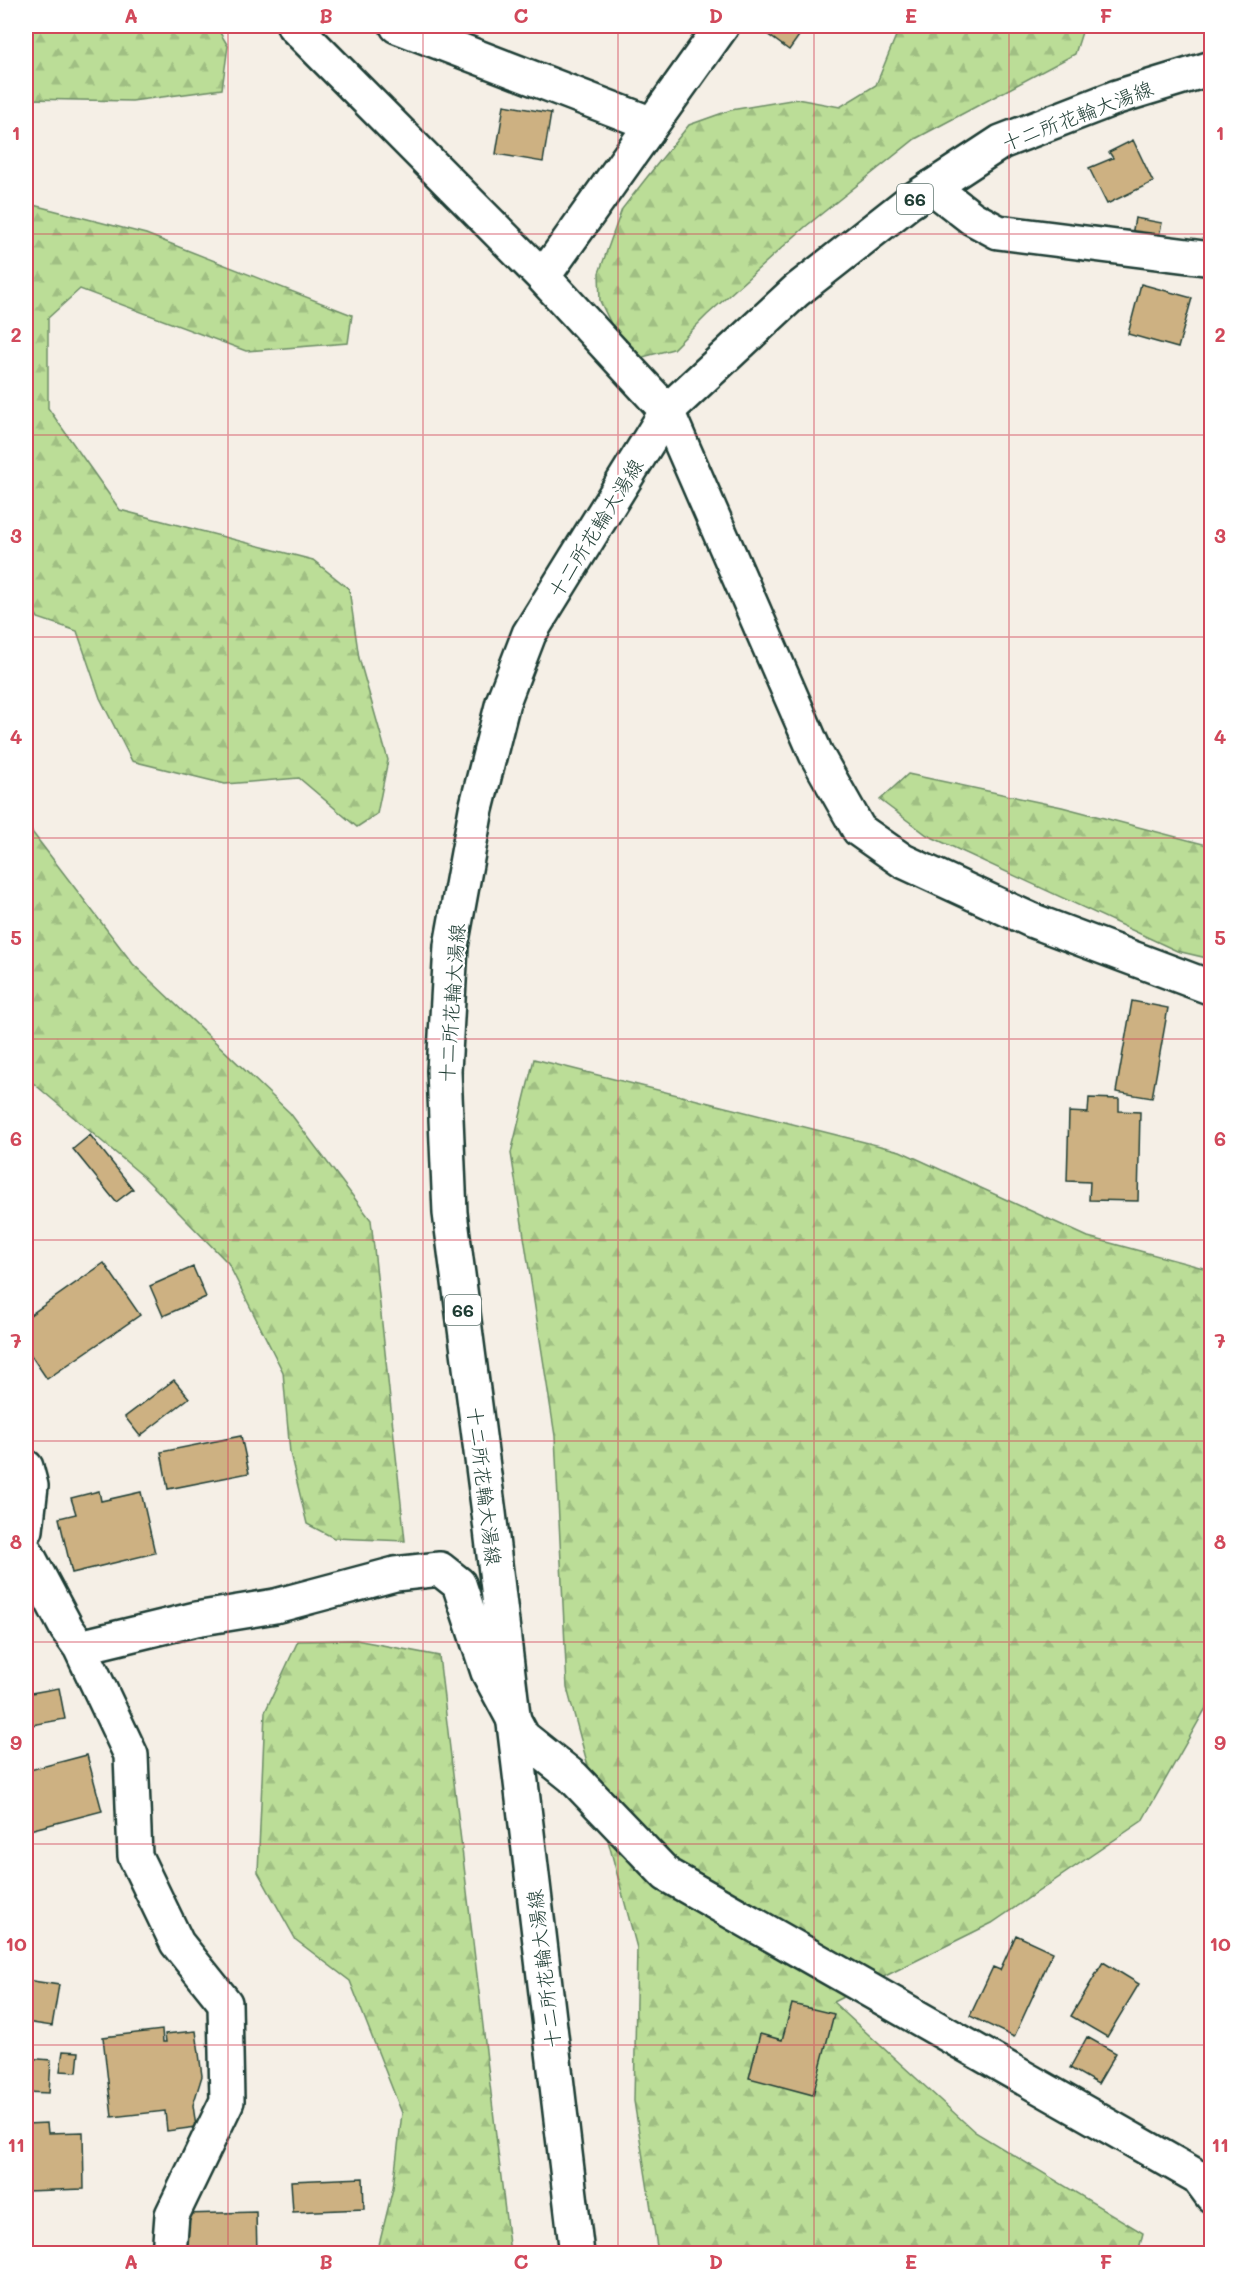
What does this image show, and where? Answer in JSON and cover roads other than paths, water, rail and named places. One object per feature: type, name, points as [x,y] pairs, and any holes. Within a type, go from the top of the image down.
[{"type":"street","points":[[294,26],[543,277],[667,411],[816,754],[859,830],[903,861],[1031,920],[1212,988]]},
{"type":"street","points":[[397,26],[652,123]]},
{"type":"street","points":[[543,277],[722,26]]},
{"type":"street","name":"十二所花輪大湯線","points":[[577,2253],[450,1214],[444,1071],[451,946],[476,809],[497,724],[529,634],[667,411],[796,291],[932,187],[1001,142],[1117,96],[1212,68]]},
{"type":"street","points":[[932,187],[972,218],[998,232],[1212,260]]},
{"type":"street","points":[[26,1467],[31,1486],[26,1530]]},
{"type":"street","points":[[26,1552],[66,1629],[80,1647],[131,1755],[135,1856],[177,1943],[225,2003],[227,2101],[172,2216],[170,2253]]},
{"type":"street","points":[[80,1647],[196,1619],[274,1606],[394,1574],[440,1569],[459,1584],[488,1672],[523,1737],[573,1777],[667,1875],[1198,2177],[1212,2196]]}]
